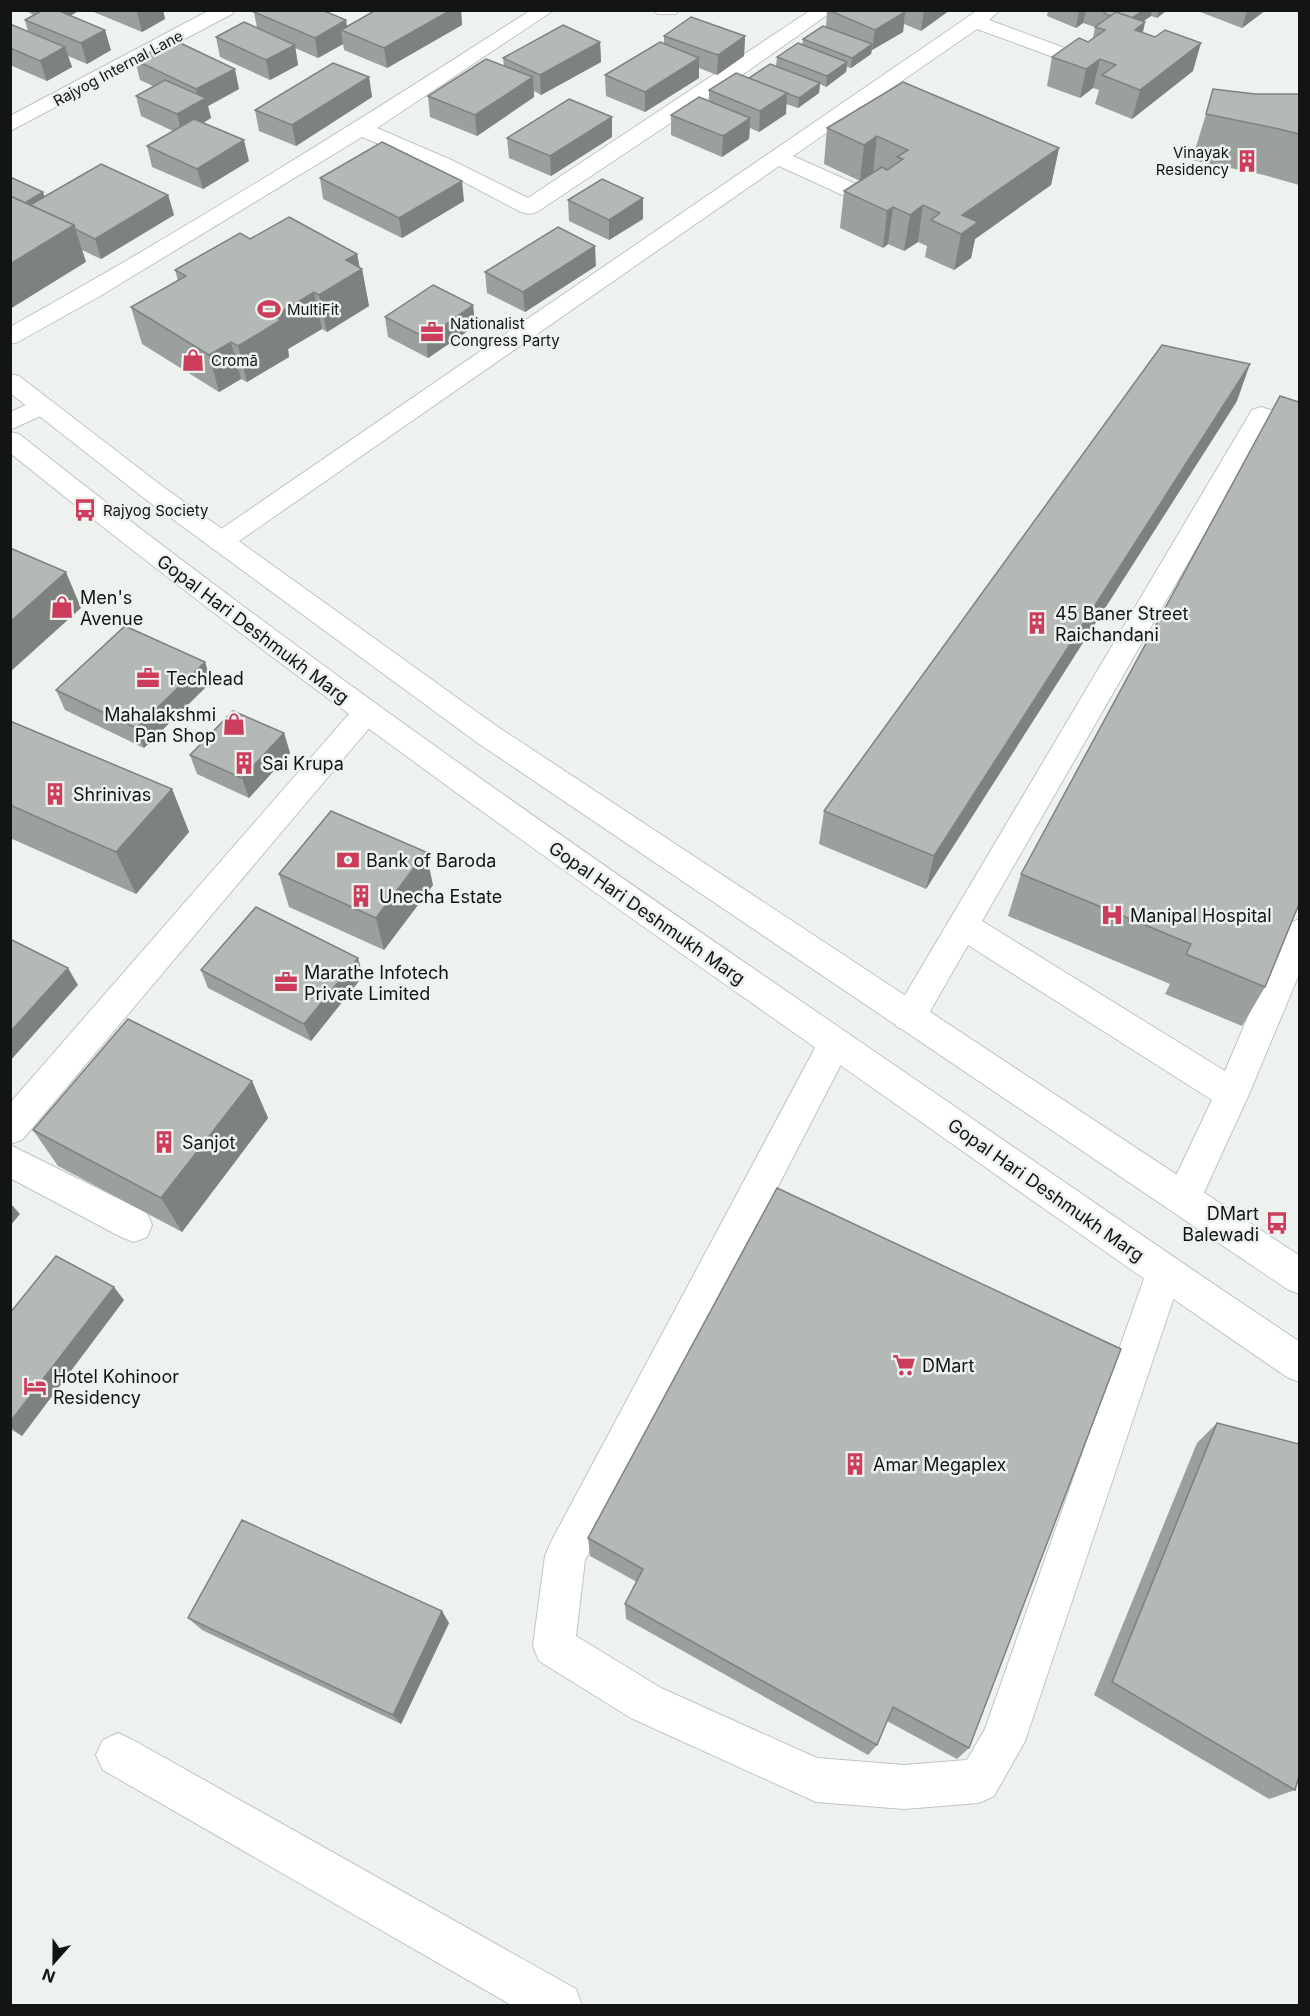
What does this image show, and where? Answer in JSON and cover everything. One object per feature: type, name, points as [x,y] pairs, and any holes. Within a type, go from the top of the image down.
[{"type":"street","name":"Rajyog Internal Lane","points":[[10,125],[225,10]]},
{"type":"street","points":[[10,338],[361,129],[546,10]]},
{"type":"street","points":[[664,10],[669,10]]},
{"type":"street","points":[[361,129],[442,163],[529,207],[589,164],[716,84],[774,42],[825,10]]},
{"type":"street","points":[[220,542],[983,16],[1063,54]]},
{"type":"street","points":[[779,158],[859,194]]},
{"type":"street","points":[[10,381],[40,407],[220,542],[484,733],[1299,1277]]},
{"type":"street","points":[[10,422],[40,407]]},
{"type":"street","points":[[909,1017],[1261,415],[1299,427]]},
{"type":"street","name":"Gopal Hari Deshmukh Marg","points":[[10,440],[270,644],[468,788],[1164,1273],[1299,1364]]},
{"type":"street","points":[[10,1129],[366,713]]},
{"type":"street","points":[[962,925],[1232,1094]]},
{"type":"street","points":[[1183,1199],[1232,1094],[1299,932]]},
{"type":"street","points":[[836,1043],[565,1556],[554,1646],[646,1703],[816,1780],[904,1787],[979,1781],[1003,1741],[1164,1273]]},
{"type":"street","points":[[10,1160],[134,1225]]},
{"type":"street","points":[[118,1755],[559,2006]]},
{"type":"building","points":[[43,10],[57,10],[105,30],[81,43],[25,20]]},
{"type":"building","points":[[257,10],[322,10],[346,20],[315,38],[254,12]]},
{"type":"building","points":[[376,10],[451,10],[384,48],[341,30]]},
{"type":"building","points":[[828,10],[903,10],[905,12],[875,30]]},
{"type":"building","points":[[1107,10],[1143,10],[1132,18],[1116,12],[1111,16],[1104,13]]},
{"type":"building","points":[[1116,12],[1145,22],[1135,30],[1155,37],[1165,30],[1201,43],[1140,90],[1102,75],[1116,65],[1100,59],[1086,69],[1052,57],[1079,38],[1088,42],[1105,30],[1095,27]]},
{"type":"building","points":[[691,17],[745,36],[718,55],[664,36]]},
{"type":"building","points":[[244,22],[295,45],[266,60],[216,37]]},
{"type":"building","points":[[10,24],[65,47],[40,61],[10,48]]},
{"type":"building","points":[[563,25],[600,42],[540,75],[503,58]]},
{"type":"building","points":[[823,26],[872,44],[852,58],[803,39]]},
{"type":"building","points":[[174,40],[235,69],[196,89],[135,60]]},
{"type":"building","points":[[660,42],[699,58],[645,92],[605,75]]},
{"type":"building","points":[[798,43],[847,62],[827,76],[777,57]]},
{"type":"building","points":[[486,59],[533,77],[475,115],[428,96]]},
{"type":"building","points":[[333,63],[369,77],[292,125],[255,110]]},
{"type":"building","points":[[770,64],[820,83],[799,98],[749,78]]},
{"type":"building","points":[[736,73],[787,93],[760,111],[709,90]]},
{"type":"building","points":[[165,80],[206,98],[177,114],[136,96]]},
{"type":"building","points":[[903,82],[1059,148],[962,215],[978,222],[961,234],[931,220],[940,213],[923,205],[910,215],[893,207],[887,211],[844,191],[882,167],[887,170],[903,159],[897,157],[908,150],[877,136],[864,145],[827,128]]},
{"type":"building","points":[[1213,89],[1255,94],[1299,94],[1299,134],[1206,114]]},
{"type":"building","points":[[699,97],[750,118],[723,136],[671,115]]},
{"type":"building","points":[[569,99],[612,117],[550,156],[507,138]]},
{"type":"building","points":[[194,119],[244,140],[197,169],[147,146]]},
{"type":"building","points":[[382,142],[462,181],[399,218],[320,178]]},
{"type":"building","points":[[101,164],[168,195],[95,239],[75,229],[74,225],[30,205]]},
{"type":"building","points":[[10,177],[43,192],[25,203],[10,196]]},
{"type":"building","points":[[602,179],[643,198],[609,220],[568,200]]},
{"type":"building","points":[[10,196],[74,225],[10,264]]},
{"type":"building","points":[[289,217],[357,254],[346,260],[362,269],[319,295],[314,292],[274,316],[281,320],[238,346],[231,342],[209,355],[131,307],[186,276],[175,270],[240,233],[250,239]]},
{"type":"building","points":[[558,227],[595,246],[523,292],[485,272]]},
{"type":"building","points":[[433,285],[473,305],[426,338],[385,317]]},
{"type":"building","name":"45 Baner Street Raichandani","points":[[1162,345],[1250,364],[934,856],[824,811]]},
{"type":"building","name":"Manipal Hospital","points":[[1280,396],[1299,402],[1299,904],[1265,987],[1186,954],[1191,944],[1021,874]]},
{"type":"building","points":[[10,548],[66,572],[10,622]]},
{"type":"building","points":[[125,626],[205,662],[136,728],[56,690]]},
{"type":"building","points":[[233,711],[284,733],[242,778],[190,755]]},
{"type":"building","points":[[10,721],[172,789],[116,852],[10,805]]},
{"type":"building","points":[[331,811],[426,852],[376,918],[279,874]]},
{"type":"building","name":"Marathe Infotech Private Limited","points":[[256,907],[358,958],[304,1024],[201,970]]},
{"type":"building","points":[[10,939],[68,968],[10,1032]]},
{"type":"building","points":[[128,1019],[252,1081],[161,1198],[33,1130]]},
{"type":"building","name":"Amar Megaplex","points":[[777,1188],[1121,1349],[969,1748],[893,1707],[877,1745],[625,1604],[643,1569],[588,1538]]},
{"type":"building","name":"Hotel Kohinoor Residency","points":[[56,1256],[114,1287],[10,1422],[10,1313]]},
{"type":"building","points":[[1217,1423],[1299,1444],[1299,1776],[1295,1790],[1112,1682]]},
{"type":"building","points":[[242,1520],[442,1611],[393,1715],[188,1618]]},
{"type":"place","name":"Vinayak Residency","points":[[1247,161]]},
{"type":"place","name":"MultiFit","points":[[269,309]]},
{"type":"place","name":"Nationalist Congress Party","points":[[432,332]]},
{"type":"place","name":"Cromā","points":[[193,360]]},
{"type":"place","name":"Rajyog Society","points":[[85,510]]},
{"type":"place","name":"Men's Avenue","points":[[62,607]]},
{"type":"place","name":"45 Baner Street Raichandani","points":[[1037,623]]},
{"type":"place","name":"Techlead","points":[[148,678]]},
{"type":"place","name":"Mahalakshmi Pan Shop","points":[[234,724]]},
{"type":"place","name":"Sai Krupa","points":[[244,763]]},
{"type":"place","name":"Shrinivas","points":[[55,794]]},
{"type":"place","name":"Bank of Baroda","points":[[348,860]]},
{"type":"place","name":"Unecha Estate","points":[[361,896]]},
{"type":"place","name":"Manipal Hospital","points":[[1112,915]]},
{"type":"place","name":"Marathe Infotech Private Limited","points":[[286,982]]},
{"type":"place","name":"Sanjot","points":[[164,1142]]},
{"type":"place","name":"DMart Balewadi","points":[[1277,1223]]},
{"type":"place","name":"DMart","points":[[904,1365]]},
{"type":"place","name":"Hotel Kohinoor Residency","points":[[35,1386]]},
{"type":"place","name":"Amar Megaplex","points":[[855,1464]]}]
